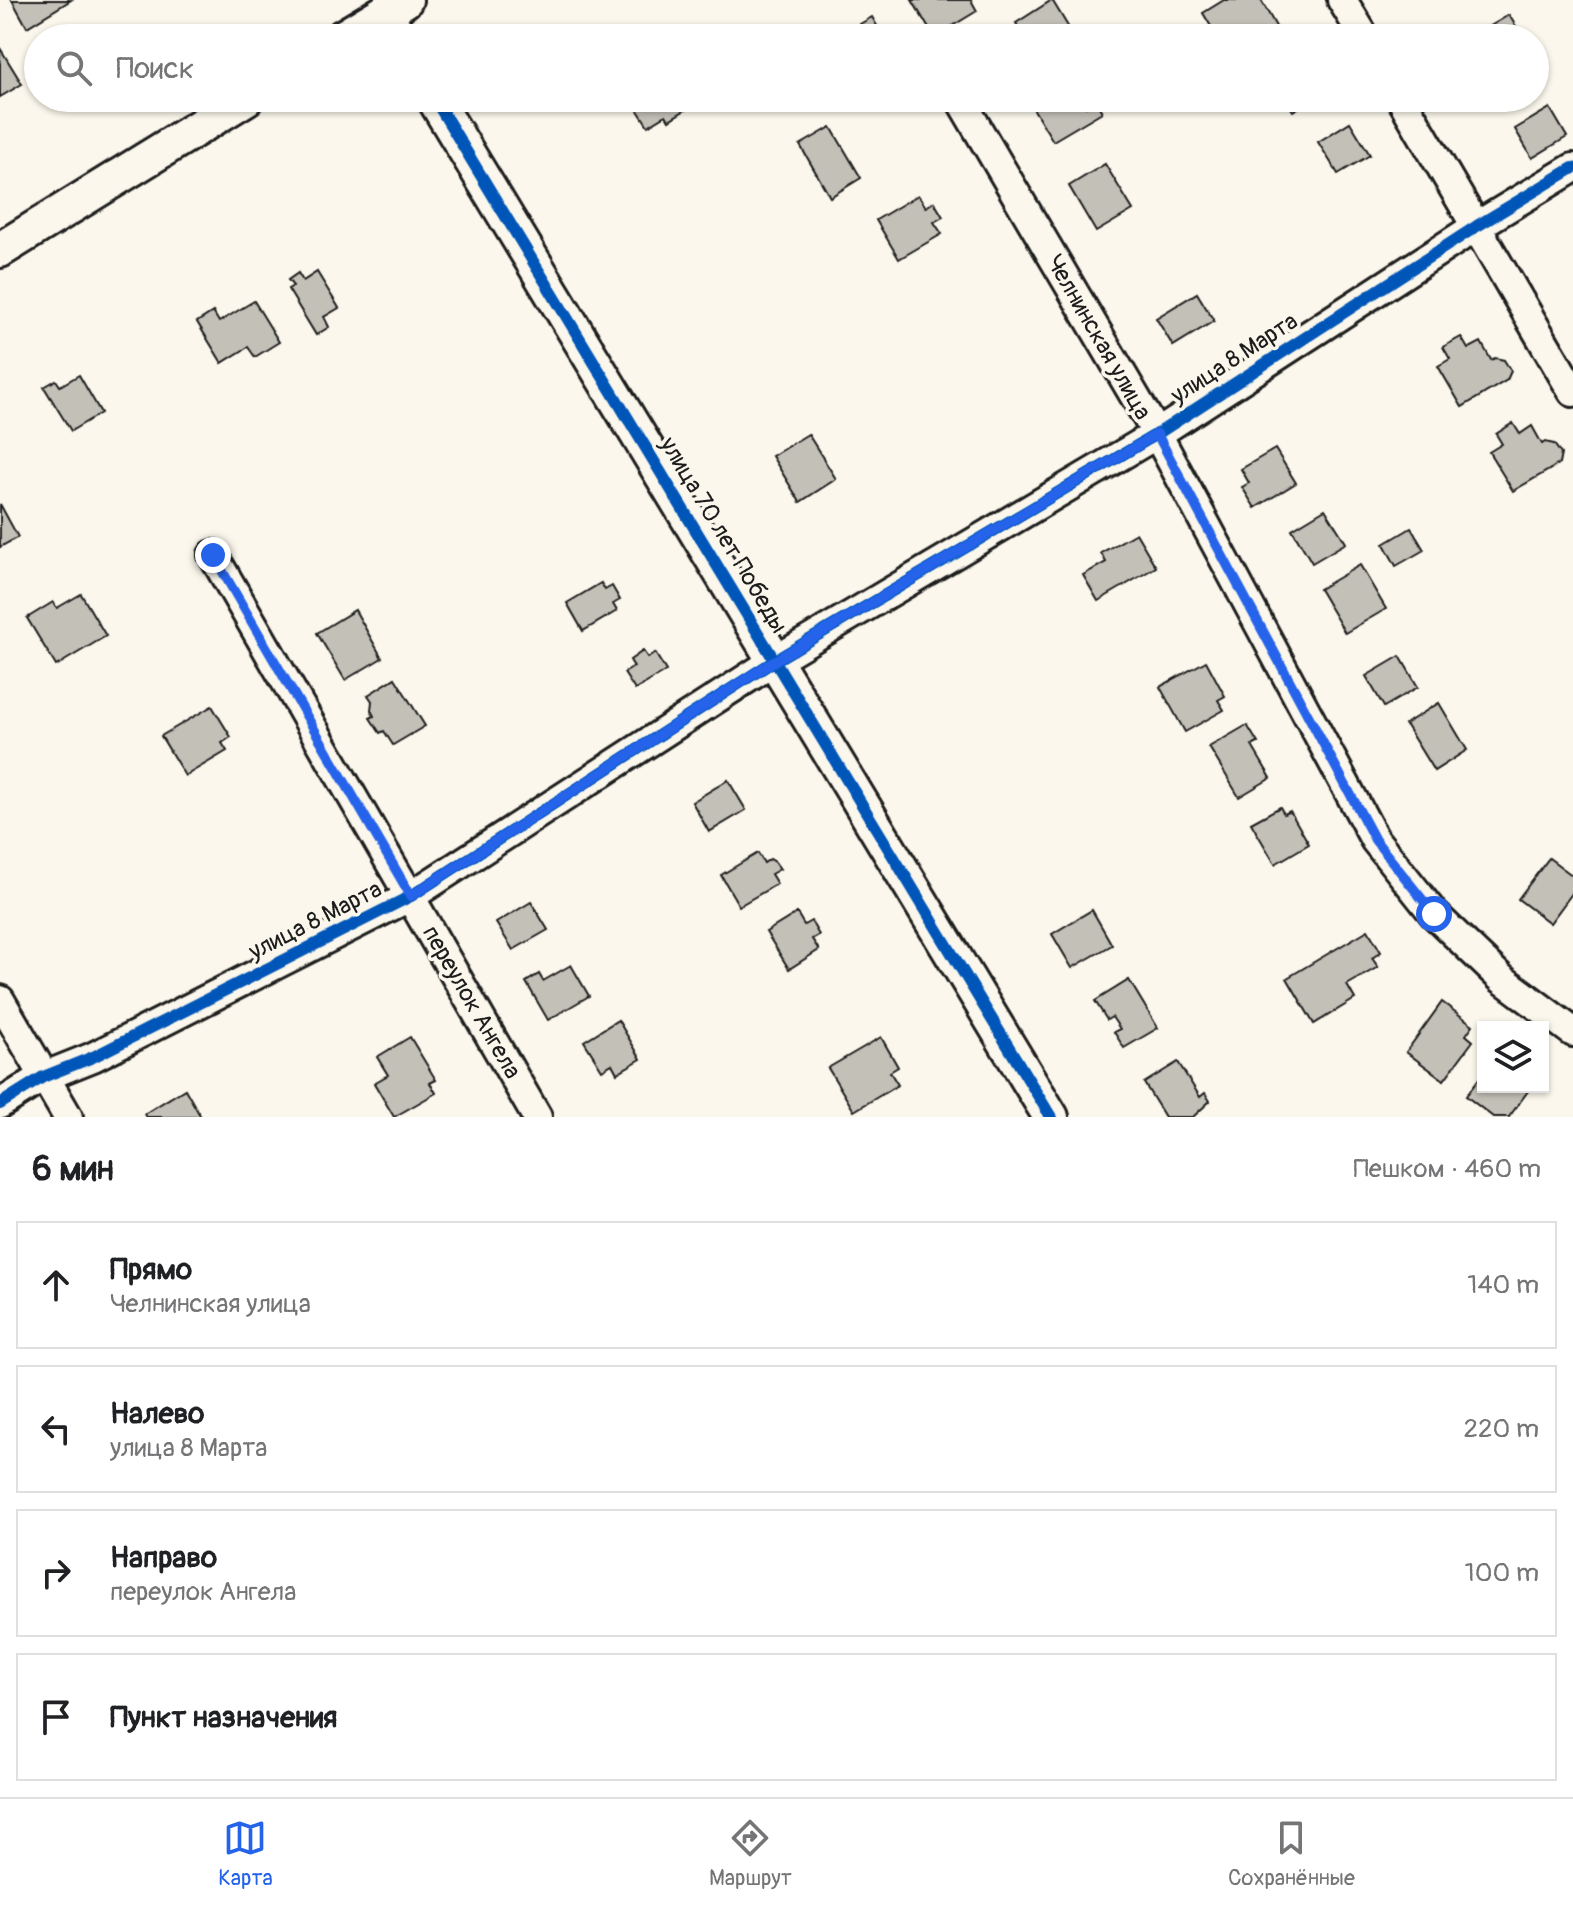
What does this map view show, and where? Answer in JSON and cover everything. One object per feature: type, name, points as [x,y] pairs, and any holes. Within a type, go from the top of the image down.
[{"type":"street","points":[[1342,0],[1357,24]]},
{"type":"street","points":[[368,24],[391,12]]},
{"type":"street","points":[[0,250],[223,112]]},
{"type":"street","name":"улица 70 лет Победы","points":[[442,112],[1051,1117]]},
{"type":"street","name":"Челнинская улица","points":[[968,112],[1157,434],[1375,840],[1434,914],[1502,979],[1573,1032]]},
{"type":"street","points":[[1409,112],[1573,392]]},
{"type":"street","name":"улица 8 Марта","points":[[0,1104],[43,1077],[93,1057],[411,896],[774,661],[1157,434],[1477,226],[1573,168]]},
{"type":"street","name":"переулок Ангела","points":[[213,555],[537,1117]]},
{"type":"street","points":[[0,1000],[68,1117]]},
{"type":"building","points":[[12,0],[71,0],[32,24],[25,24]]},
{"type":"building","points":[[912,0],[971,0],[977,11],[956,24],[926,24]]},
{"type":"building","points":[[1052,0],[1067,24],[1017,24]]},
{"type":"building","points":[[1224,0],[1261,0],[1274,24],[1210,24],[1203,13]]},
{"type":"building","points":[[1509,15],[1514,24],[1494,24]]},
{"type":"building","points":[[872,17],[876,24],[860,24]]},
{"type":"building","points":[[0,48],[22,84],[0,97]]},
{"type":"building","points":[[1549,109],[1567,137],[1532,158],[1515,129],[1543,112],[1549,112]]},
{"type":"building","points":[[639,112],[682,112],[669,120],[666,115],[648,126]]},
{"type":"building","points":[[1035,112],[1102,112],[1053,141]]},
{"type":"building","points":[[1350,122],[1370,155],[1338,174],[1318,142]]},
{"type":"building","points":[[831,127],[861,178],[830,197],[800,145]]},
{"type":"building","points":[[1105,164],[1133,210],[1096,232],[1069,186]]},
{"type":"building","points":[[918,195],[926,207],[934,202],[943,217],[934,222],[942,234],[899,259],[876,220]]},
{"type":"building","points":[[317,272],[339,308],[324,317],[329,327],[316,335],[288,289],[293,286],[288,280],[298,273],[303,281]]},
{"type":"building","points":[[1197,293],[1214,321],[1173,346],[1156,318]]},
{"type":"building","points":[[254,301],[279,342],[255,357],[248,347],[222,363],[197,322],[213,312],[219,322]]},
{"type":"building","points":[[1461,337],[1468,349],[1481,342],[1491,360],[1504,360],[1511,371],[1507,380],[1462,407],[1438,366],[1450,359],[1443,347]]},
{"type":"building","points":[[79,375],[101,413],[71,431],[44,387],[56,380],[60,386]]},
{"type":"building","points":[[1513,423],[1520,434],[1532,426],[1542,444],[1554,444],[1561,454],[1559,464],[1513,491],[1489,452],[1502,444],[1496,434]]},
{"type":"building","points":[[808,434],[836,479],[800,502],[772,456]]},
{"type":"building","points":[[1275,449],[1296,483],[1255,508],[1242,487],[1249,483],[1241,469]]},
{"type":"building","points":[[0,504],[18,537],[0,547]]},
{"type":"building","points":[[1325,509],[1346,543],[1312,563],[1292,529]]},
{"type":"building","points":[[1411,528],[1424,550],[1396,566],[1384,544]]},
{"type":"building","points":[[1136,533],[1156,567],[1098,601],[1083,575],[1106,562],[1101,553]]},
{"type":"building","points":[[1360,565],[1386,609],[1345,633],[1319,589]]},
{"type":"building","points":[[601,583],[605,590],[612,586],[620,600],[613,604],[617,611],[583,631],[567,603]]},
{"type":"building","points":[[81,594],[106,636],[56,666],[27,618],[53,602],[57,608]]},
{"type":"building","points":[[355,610],[382,658],[345,680],[317,633]]},
{"type":"building","points":[[643,651],[648,658],[655,653],[666,671],[635,690],[624,673],[634,667],[630,660]]},
{"type":"building","points":[[1400,656],[1418,687],[1384,707],[1366,676]]},
{"type":"building","points":[[1206,661],[1225,696],[1218,700],[1224,710],[1185,732],[1160,687]]},
{"type":"building","points":[[395,678],[425,726],[393,745],[370,718],[374,716],[368,695]]},
{"type":"building","points":[[1439,703],[1467,750],[1434,771],[1405,724]]},
{"type":"building","points":[[212,706],[231,737],[222,743],[227,751],[185,776],[161,736]]},
{"type":"building","points":[[1247,725],[1258,743],[1252,746],[1271,778],[1239,797],[1209,747]]},
{"type":"building","points":[[728,780],[746,810],[709,832],[692,802]]},
{"type":"building","points":[[1280,807],[1284,814],[1290,811],[1309,844],[1275,864],[1251,823]]},
{"type":"building","points":[[758,853],[764,863],[770,859],[780,869],[771,874],[777,884],[739,906],[721,875]]},
{"type":"building","points":[[1549,858],[1573,876],[1573,892],[1550,923],[1518,899]]},
{"type":"building","points":[[531,902],[548,930],[513,950],[496,923]]},
{"type":"building","points":[[1092,910],[1112,945],[1072,968],[1052,934]]},
{"type":"building","points":[[797,913],[804,925],[811,921],[819,935],[812,939],[819,950],[789,969],[766,932]]},
{"type":"building","points":[[1368,930],[1381,952],[1372,958],[1378,967],[1347,985],[1355,999],[1314,1024],[1287,978]]},
{"type":"building","points":[[571,965],[589,996],[548,1020],[526,982],[539,974],[543,981]]},
{"type":"building","points":[[1129,980],[1158,1028],[1124,1048],[1114,1032],[1120,1029],[1112,1017],[1107,1020],[1095,1001]]},
{"type":"building","points":[[1442,1002],[1473,1025],[1466,1035],[1473,1041],[1444,1080],[1406,1052]]},
{"type":"building","points":[[618,1020],[641,1059],[617,1073],[612,1064],[602,1070],[584,1041]]},
{"type":"building","points":[[410,1037],[436,1080],[430,1083],[436,1093],[394,1117],[374,1083],[388,1075],[377,1057]]},
{"type":"building","points":[[881,1037],[898,1067],[890,1072],[898,1085],[854,1111],[828,1068]]},
{"type":"building","points":[[1178,1062],[1200,1097],[1205,1093],[1210,1101],[1193,1117],[1165,1117],[1144,1083]]},
{"type":"building","points":[[1477,1081],[1477,1093],[1527,1093],[1509,1117],[1493,1117],[1466,1096]]},
{"type":"building","points":[[185,1089],[201,1117],[146,1117],[144,1114]]},
{"type":"cycle path","points":[[442,112],[1051,1117]]},
{"type":"cycle path","points":[[0,1104],[43,1077],[93,1057],[411,896],[774,661],[1157,434],[1477,226],[1573,168]]},
{"type":"route","points":[[213,555],[411,896],[774,661],[1157,434],[1375,840],[1434,914]]}]
